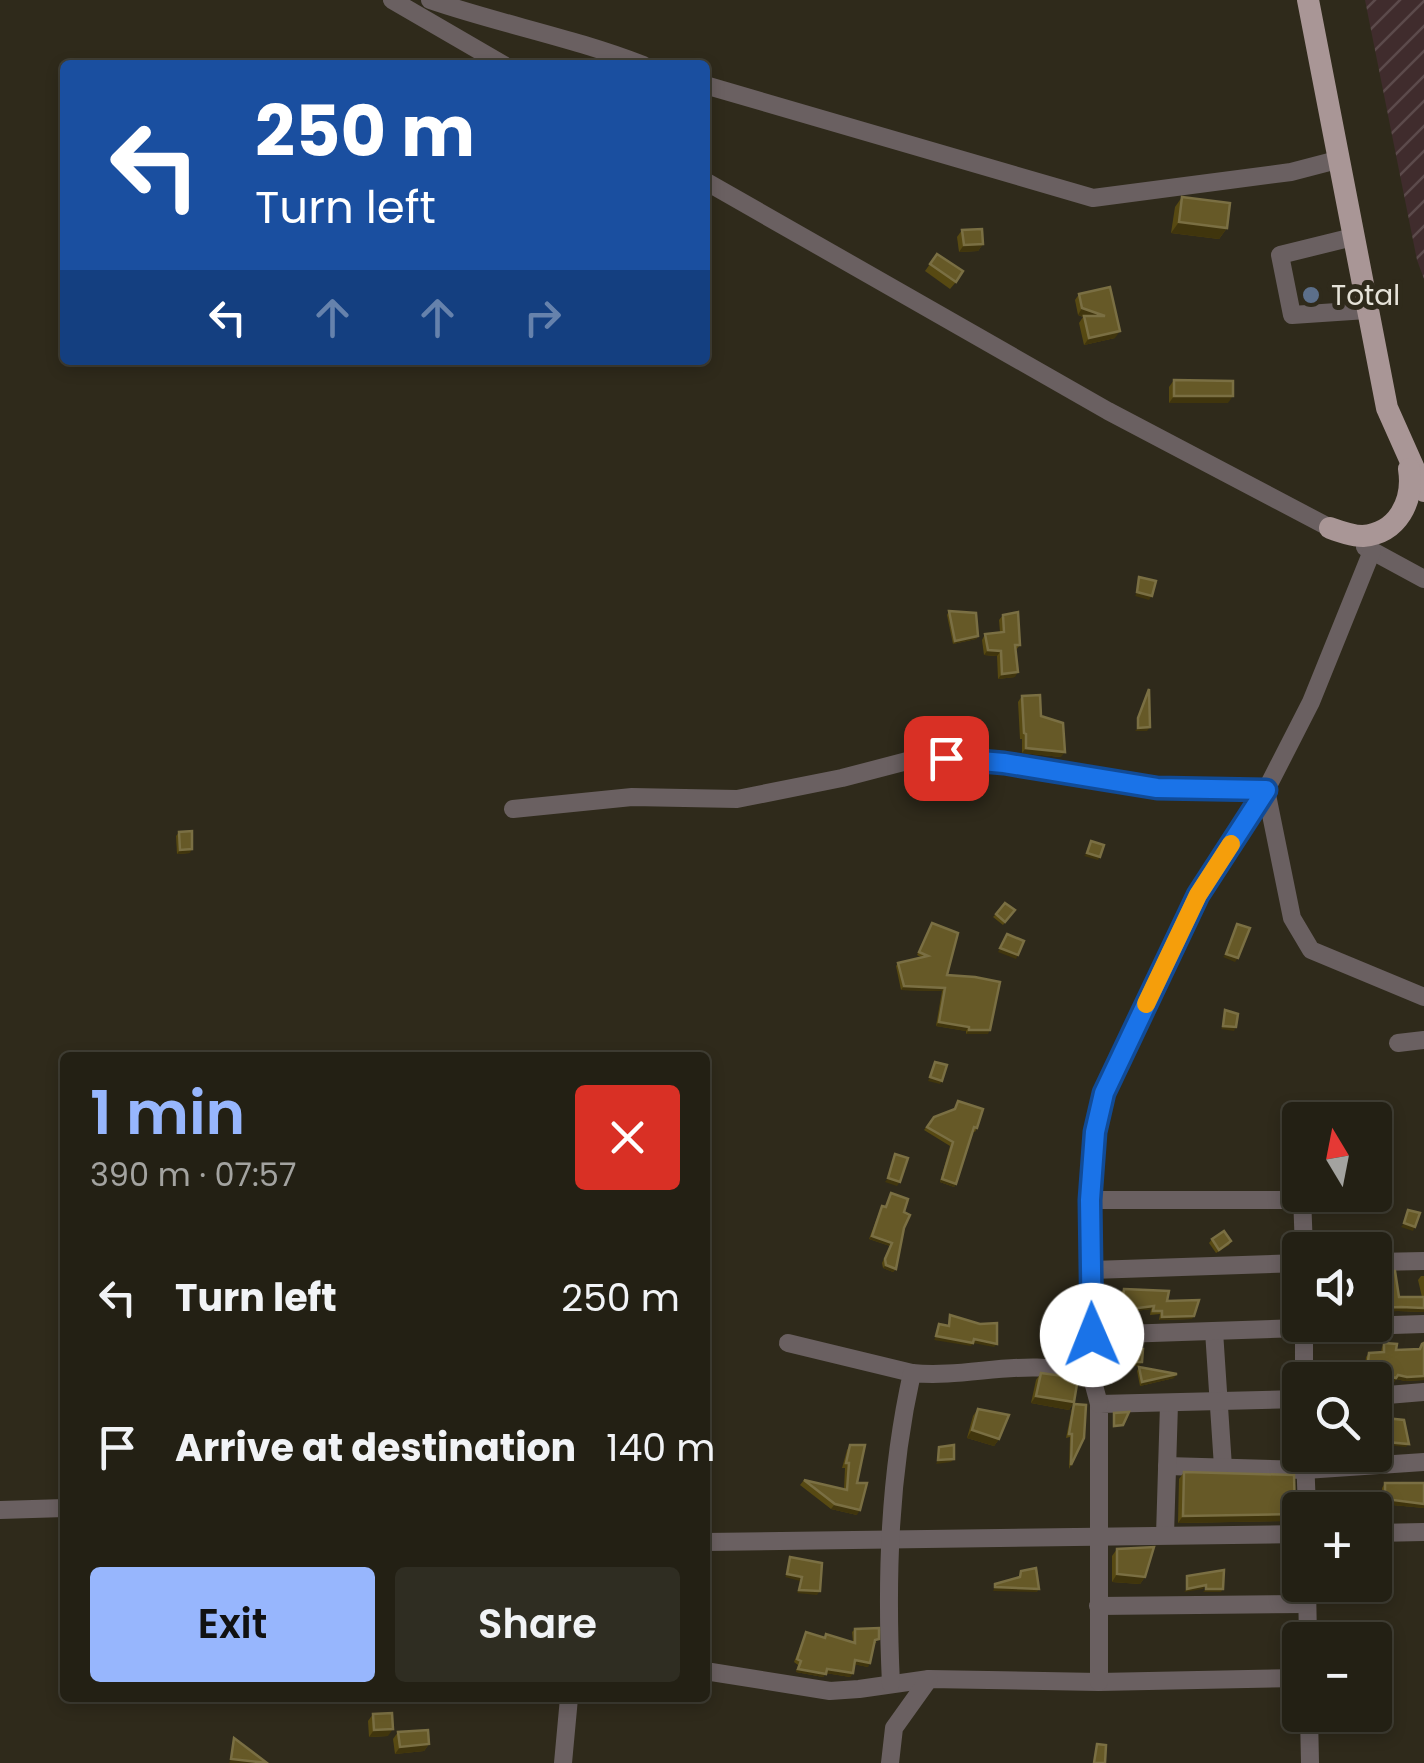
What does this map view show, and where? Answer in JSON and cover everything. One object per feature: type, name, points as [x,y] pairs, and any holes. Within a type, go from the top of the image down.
[{"type":"main road","points":[[1308,0],[1388,408],[1424,490]]},
{"type":"main road","points":[[1330,528],[1366,536],[1395,522],[1410,494],[1405,450]]},
{"type":"street","points":[[392,0],[495,60]]},
{"type":"street","points":[[430,0],[630,60]]},
{"type":"street","points":[[710,86],[1093,198],[1291,172],[1337,160]]},
{"type":"street","points":[[710,183],[1108,411],[1424,580]]},
{"type":"street","points":[[1352,238],[1280,255],[1292,315],[1367,310]]},
{"type":"street","points":[[1098,1682],[1099,1404],[1092,1378],[1090,1200],[1095,1132],[1104,1093],[1198,895],[1266,790],[1312,702],[1372,551]]},
{"type":"street","points":[[513,809],[632,796],[736,799],[911,760],[946,758],[1004,763],[1157,788],[1266,790]]},
{"type":"street","points":[[1266,790],[1292,918],[1311,950],[1424,997]]},
{"type":"street","points":[[1398,1043],[1424,1040]]},
{"type":"street","points":[[1090,1200],[1282,1198]]},
{"type":"street","points":[[1392,1262],[1424,1261]]},
{"type":"street","points":[[1092,1270],[1282,1264]]},
{"type":"street","points":[[1392,1325],[1424,1324]]},
{"type":"street","points":[[1092,1335],[1282,1327]]},
{"type":"street","points":[[1214,1331],[1223,1467]]},
{"type":"street","points":[[788,1342],[912,1373],[947,1376],[1025,1366],[1092,1378]]},
{"type":"street","points":[[891,1684],[889,1539],[902,1420],[912,1373]]},
{"type":"street","points":[[1392,1395],[1424,1392]]},
{"type":"street","points":[[1099,1404],[1282,1400]]},
{"type":"street","points":[[1166,1536],[1169,1404]]},
{"type":"street","points":[[1392,1462],[1424,1462]]},
{"type":"street","points":[[1167,1466],[1282,1463]]},
{"type":"street","points":[[0,1510],[60,1508]]},
{"type":"street","points":[[1392,1532],[1424,1532]]},
{"type":"street","points":[[710,1542],[1282,1534]]},
{"type":"street","points":[[1098,1606],[1282,1595]]},
{"type":"street","points":[[710,1672],[830,1691],[929,1678],[1098,1682],[1282,1678]]},
{"type":"street","points":[[890,1763],[894,1728],[929,1678]]},
{"type":"street","points":[[563,1763],[569,1702]]},
{"type":"street","points":[[1310,1732],[1310,1763]]},
{"type":"shaded area","points":[[1365,0],[1424,0],[1424,279],[1417,260]]},
{"type":"building","points":[[1182,197],[1230,203],[1227,228],[1179,222]]},
{"type":"building","points":[[982,229],[983,244],[964,245],[962,230]]},
{"type":"building","points":[[937,254],[963,271],[956,282],[930,264]]},
{"type":"building","points":[[1110,287],[1120,331],[1089,338],[1084,316],[1105,316],[1082,308],[1079,294]]},
{"type":"building","points":[[1174,380],[1233,381],[1233,396],[1174,396]]},
{"type":"building","points":[[1139,577],[1156,581],[1152,596],[1137,592]]},
{"type":"building","points":[[949,611],[976,613],[978,636],[955,641]]},
{"type":"building","points":[[1018,612],[1018,672],[1002,674],[1001,651],[988,650],[985,634],[1004,632],[1003,615]]},
{"type":"building","points":[[1149,689],[1150,727],[1138,728],[1138,718]]},
{"type":"building","points":[[1040,695],[1041,716],[1063,723],[1065,752],[1026,748],[1022,696]]},
{"type":"building","points":[[192,831],[192,849],[180,850],[179,832]]},
{"type":"building","points":[[1091,841],[1104,845],[1100,857],[1087,853]]},
{"type":"building","points":[[1005,903],[1015,910],[1005,922],[996,914]]},
{"type":"building","points":[[932,923],[958,933],[947,975],[1000,982],[990,1030],[969,1030],[939,1022],[945,988],[904,986],[898,963],[928,956],[919,952]]},
{"type":"building","points":[[1237,924],[1250,928],[1238,958],[1226,954]]},
{"type":"building","points":[[1007,934],[1024,941],[1018,955],[1000,948]]},
{"type":"building","points":[[1225,1010],[1238,1014],[1236,1027],[1223,1026]]},
{"type":"building","points":[[935,1062],[947,1065],[942,1081],[930,1077]]},
{"type":"building","points":[[958,1101],[983,1109],[956,1184],[942,1179],[953,1142],[927,1127],[934,1117],[955,1109]]},
{"type":"building","points":[[895,1154],[908,1158],[900,1182],[888,1178]]},
{"type":"building","points":[[891,1193],[908,1199],[904,1212],[910,1215],[896,1269],[886,1265],[885,1259],[892,1243],[872,1236]]},
{"type":"building","points":[[1408,1210],[1420,1213],[1415,1227],[1404,1223]]},
{"type":"building","points":[[1224,1231],[1231,1241],[1219,1250],[1212,1239]]},
{"type":"building","points":[[1395,1271],[1399,1297],[1424,1297],[1424,1308],[1392,1307]]},
{"type":"building","points":[[1124,1289],[1169,1291],[1167,1301],[1199,1300],[1194,1316],[1162,1317],[1162,1311],[1153,1311],[1154,1306],[1122,1310]]},
{"type":"building","points":[[950,1315],[980,1324],[997,1323],[997,1344],[936,1336],[939,1324],[949,1326]]},
{"type":"building","points":[[1384,1343],[1397,1344],[1396,1350],[1420,1349],[1424,1343],[1424,1376],[1392,1377],[1392,1362],[1368,1362],[1369,1353],[1384,1352]]},
{"type":"building","points":[[1143,1349],[1142,1362],[1127,1362],[1128,1350]]},
{"type":"building","points":[[1139,1367],[1177,1374],[1142,1382]]},
{"type":"building","points":[[1041,1373],[1078,1378],[1074,1402],[1036,1396]]},
{"type":"building","points":[[1074,1404],[1086,1405],[1084,1438],[1071,1465],[1069,1434]]},
{"type":"building","points":[[978,1409],[1009,1415],[999,1439],[972,1430]]},
{"type":"building","points":[[1129,1412],[1123,1425],[1114,1426],[1114,1413]]},
{"type":"building","points":[[1392,1419],[1404,1420],[1409,1444],[1392,1442]]},
{"type":"building","points":[[850,1445],[865,1445],[857,1483],[867,1483],[860,1510],[835,1504],[804,1480],[847,1490]]},
{"type":"building","points":[[954,1445],[954,1459],[938,1460],[939,1447]]},
{"type":"building","points":[[1184,1472],[1294,1475],[1294,1492],[1282,1492],[1282,1514],[1183,1516]]},
{"type":"building","points":[[1385,1483],[1424,1483],[1424,1504],[1392,1500],[1392,1492],[1385,1492]]},
{"type":"building","points":[[1154,1547],[1145,1577],[1117,1574],[1117,1549]]},
{"type":"building","points":[[790,1557],[822,1563],[820,1591],[799,1590],[802,1577],[787,1574]]},
{"type":"building","points":[[1036,1568],[1039,1589],[995,1587],[1020,1577],[1021,1571]]},
{"type":"building","points":[[1224,1570],[1223,1589],[1206,1589],[1206,1585],[1187,1589],[1187,1576]]},
{"type":"building","points":[[879,1628],[870,1663],[855,1660],[853,1673],[798,1669],[801,1661],[797,1659],[806,1632],[855,1643],[855,1629]]},
{"type":"building","points":[[392,1713],[393,1729],[374,1730],[373,1714]]},
{"type":"building","points":[[428,1730],[429,1744],[400,1747],[398,1732]]},
{"type":"building","points":[[234,1738],[267,1763],[231,1759]]},
{"type":"building","points":[[1097,1744],[1106,1745],[1105,1763],[1094,1763]]},
{"type":"slow traffic","points":[[1146,1004],[1198,895],[1231,844]]},
{"type":"place","name":"Total","points":[[1311,295]]},
{"type":"route","points":[[946,758],[1004,763],[1157,788],[1266,790],[1198,895],[1104,1093],[1095,1132],[1090,1200],[1092,1335]]}]
